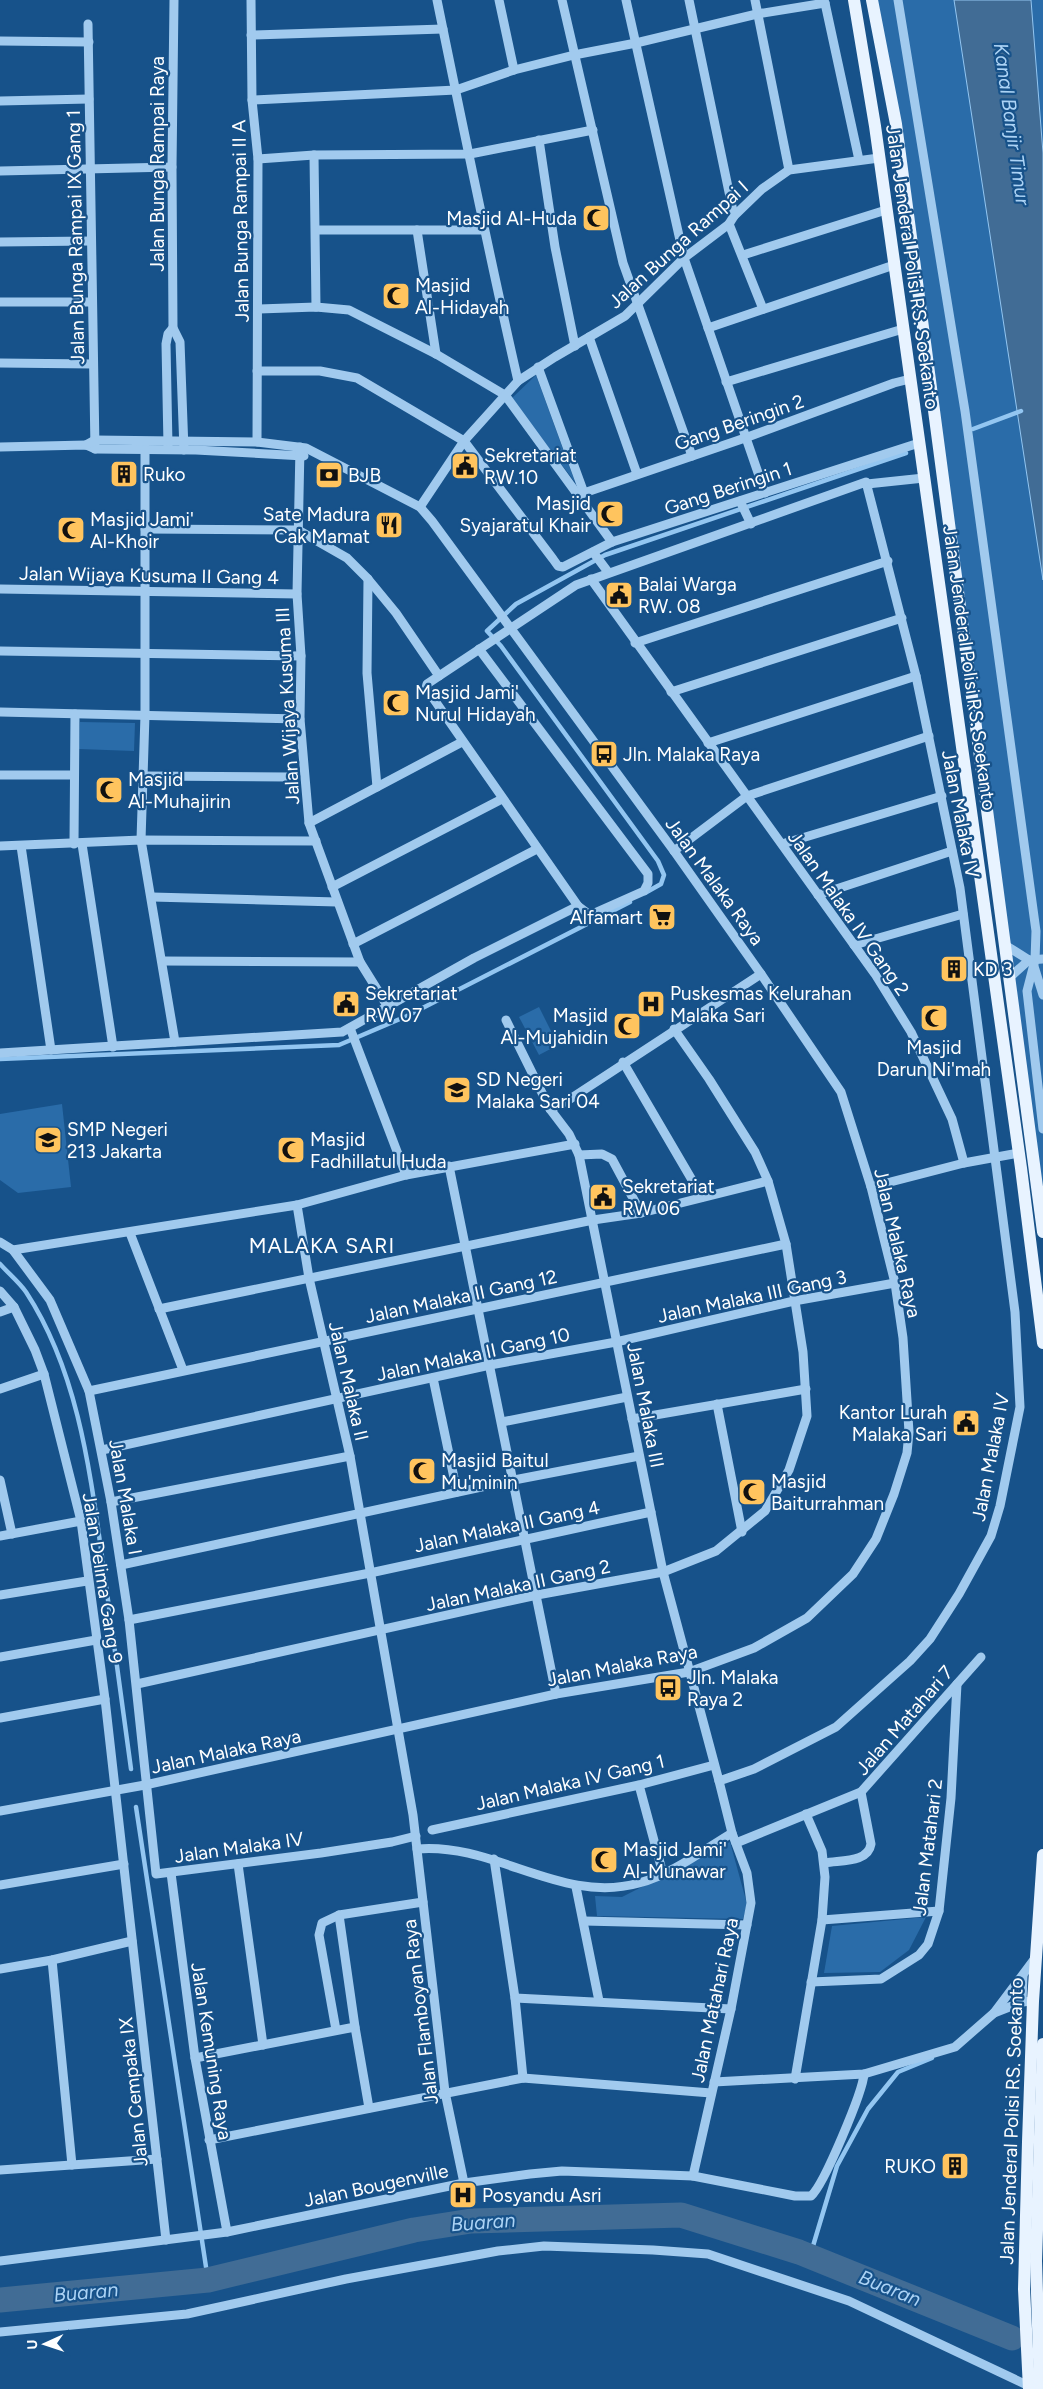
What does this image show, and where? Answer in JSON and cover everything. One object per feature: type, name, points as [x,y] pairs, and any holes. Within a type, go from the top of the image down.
[{"type":"main road","name":"Jalan Jenderal Polisi RS. Soekanto","points":[[854,0],[879,158],[1043,1343]]},
{"type":"main road","name":"Jalan Jenderal Polisi RS. Soekanto","points":[[872,0],[900,154],[1043,1232]]},
{"type":"main road","points":[[879,158],[900,154]]},
{"type":"main road","name":"Jalan Jenderal Polisi RS. Soekanto","points":[[1033,2388],[1037,2301],[1041,2076],[1037,2046],[1027,2002],[1037,1956],[1043,1856]]},
{"type":"main road","name":"Jalan Jenderal Polisi RS. Soekanto","points":[[1033,2373],[1024,2289],[1037,2046]]},
{"type":"street","name":"Jalan Bunga Rampai Raya","points":[[174,0],[173,328],[180,342],[184,450]]},
{"type":"street","name":"Jalan Bunga Rampai II A","points":[[251,0],[252,100],[258,159],[259,309],[257,442]]},
{"type":"street","points":[[437,0],[470,154],[483,230],[518,381]]},
{"type":"street","points":[[499,0],[514,70]]},
{"type":"street","points":[[562,0],[623,263],[637,307],[692,456]]},
{"type":"street","points":[[626,0],[684,258],[765,493]]},
{"type":"street","points":[[690,0],[732,220],[763,309]]},
{"type":"street","points":[[755,0],[756,14],[789,170]]},
{"type":"street","points":[[898,0],[965,410],[1036,931],[1035,961],[1027,991],[1043,1129]]},
{"type":"street","points":[[252,100],[456,90],[514,70],[574,55],[636,43],[756,14],[823,2],[859,160]]},
{"type":"street","name":"Jalan Bunga Rampai IX Gang 1","points":[[88,24],[95,444]]},
{"type":"street","points":[[250,35],[443,30]]},
{"type":"street","points":[[0,41],[89,42]]},
{"type":"street","points":[[0,101],[90,99]]},
{"type":"street","points":[[258,159],[314,156],[470,154],[593,130]]},
{"type":"street","points":[[539,140],[555,247],[575,346]]},
{"type":"street","points":[[314,156],[316,306]]},
{"type":"street","name":"Jalan Bunga Rampai I","points":[[420,507],[464,441],[518,381],[588,337],[614,324],[637,307],[684,258],[732,220],[762,189],[789,170],[879,158]]},
{"type":"street","points":[[0,172],[172,167]]},
{"type":"street","points":[[743,254],[886,210]]},
{"type":"street","points":[[316,230],[483,230]]},
{"type":"street","points":[[417,230],[436,354]]},
{"type":"street","points":[[0,242],[92,241]]},
{"type":"street","points":[[708,328],[894,265]]},
{"type":"street","points":[[0,302],[92,302]]},
{"type":"street","points":[[259,309],[316,306],[349,310],[436,354],[505,395],[581,494],[612,542]]},
{"type":"street","name":"Jalan Bunga Rampai Raya","points":[[168,450],[166,344],[168,334],[173,328]]},
{"type":"street","points":[[726,382],[903,329]]},
{"type":"street","points":[[588,337],[637,474]]},
{"type":"street","points":[[0,363],[93,364]]},
{"type":"street","points":[[538,367],[581,494]]},
{"type":"street","points":[[257,370],[320,371],[357,378],[464,441]]},
{"type":"street","name":"Gang Beringin 2","points":[[581,494],[745,438],[894,382],[910,379]]},
{"type":"street","name":"Jalan Malaka Raya","points":[[95,444],[168,440],[257,442],[299,452]]},
{"type":"street","name":"Gang Beringin 1","points":[[464,441],[558,566],[563,567],[594,554],[612,542],[741,503],[765,493],[919,443]]},
{"type":"street","points":[[0,447],[95,444]]},
{"type":"street","name":"Jalan Malaka Raya","points":[[0,1811],[145,1785],[556,1694],[689,1672],[754,1648],[807,1618],[853,1574],[876,1539],[894,1494],[907,1453],[909,1432],[902,1338],[895,1283],[871,1187],[840,1092],[761,974],[674,851],[420,507],[313,453],[145,450],[95,444]]},
{"type":"street","points":[[145,450],[145,716],[141,840],[175,1042]]},
{"type":"street","name":"Jalan Wijaya Kusuma III","points":[[299,452],[297,594],[301,656],[300,719],[303,777],[309,824],[360,962],[388,1007]]},
{"type":"street","points":[[479,649],[648,874],[648,883],[644,891],[590,915],[578,906],[537,849],[462,742],[426,688],[426,684],[498,636],[506,621],[591,579],[606,569],[750,523],[861,482],[867,484],[924,478]]},
{"type":"street","name":"Jalan Malaka IV","points":[[719,1781],[754,1769],[836,1727],[867,1701],[930,1639],[959,1594],[991,1536],[1006,1482],[1020,1401],[1015,1312],[963,914],[942,796],[916,676],[867,484]]},
{"type":"street","points":[[741,503],[750,523]]},
{"type":"street","points":[[145,528],[298,530],[347,558],[368,579],[396,612],[438,676]]},
{"type":"street","points":[[594,554],[606,569]]},
{"type":"street","points":[[635,643],[888,561]]},
{"type":"street","points":[[368,579],[367,673],[377,787]]},
{"type":"street","name":"Jalan Malaka IV Gang 2","points":[[591,579],[635,643],[854,945],[911,1032],[952,1119],[964,1163]]},
{"type":"street","name":"Jalan Wijaya Kusuma II Gang 4","points":[[0,589],[297,594]]},
{"type":"street","points":[[671,692],[902,618]]},
{"type":"street","points":[[0,651],[301,656]]},
{"type":"street","points":[[708,743],[916,676]]},
{"type":"street","points":[[0,712],[300,719]]},
{"type":"street","points":[[75,714],[74,775],[78,844],[113,1047]]},
{"type":"street","points":[[674,851],[747,796],[929,736]]},
{"type":"street","points":[[309,824],[462,742]]},
{"type":"street","points":[[0,775],[74,775]]},
{"type":"street","points":[[143,776],[288,777]]},
{"type":"street","points":[[782,844],[942,796]]},
{"type":"street","points":[[332,887],[502,799]]},
{"type":"street","points":[[0,846],[141,840],[316,842]]},
{"type":"street","points":[[21,846],[51,1050]]},
{"type":"street","points":[[353,944],[537,849]]},
{"type":"street","points":[[818,895],[952,851]]},
{"type":"street","points":[[152,897],[337,902]]},
{"type":"street","points":[[0,1053],[351,1030],[474,958],[578,906]]},
{"type":"street","points":[[854,945],[963,914]]},
{"type":"street","points":[[1005,945],[1035,961],[1043,995]]},
{"type":"street","points":[[162,960],[360,962]]},
{"type":"street","points":[[1009,978],[1035,961]]},
{"type":"street","points":[[550,1108],[566,1101],[623,1062],[761,974]]},
{"type":"street","name":"Jalan Malaka III","points":[[506,1020],[550,1108],[575,1144],[579,1155],[663,1572],[689,1672]]},
{"type":"street","name":"Jalan Malaka II Gang 2","points":[[137,1684],[538,1595],[663,1572],[716,1551],[742,1532],[765,1511],[789,1470],[807,1416],[803,1352],[786,1244],[768,1181],[741,1127],[674,1029]]},
{"type":"street","points":[[351,1030],[406,1175]]},
{"type":"street","points":[[623,1062],[702,1197]]},
{"type":"street","points":[[13,1250],[130,1233],[232,1214],[297,1206],[406,1175],[575,1144]]},
{"type":"street","points":[[871,1187],[964,1163],[1018,1153]]},
{"type":"street","points":[[579,1155],[602,1154],[612,1159],[640,1213]]},
{"type":"street","points":[[449,1166],[538,1595],[556,1694]]},
{"type":"street","points":[[160,1309],[465,1245],[593,1220],[640,1213],[768,1181]]},
{"type":"street","name":"Jalan Malaka II","points":[[297,1206],[322,1341],[350,1456],[398,1730]]},
{"type":"street","points":[[130,1233],[183,1370]]},
{"type":"street","name":"Jalan Malaka I","points":[[0,1242],[13,1250],[50,1300],[89,1391],[102,1450],[129,1620],[137,1684],[145,1785]]},
{"type":"street","name":"Jalan Malaka II Gang 12","points":[[89,1391],[786,1244]]},
{"type":"street","name":"Jalan Malaka III Gang 3","points":[[616,1342],[794,1301],[895,1283]]},
{"type":"street","name":"Jalan Delima Gang 9","points":[[0,1291],[14,1307],[35,1350],[44,1374],[81,1521],[87,1581],[105,1699],[124,1864]]},
{"type":"street","points":[[0,1312],[14,1307]]},
{"type":"street","name":"Jalan Malaka II Gang 10","points":[[102,1450],[490,1365],[616,1342]]},
{"type":"street","points":[[0,1389],[44,1374]]},
{"type":"street","points":[[433,1378],[457,1492]]},
{"type":"street","points":[[632,1419],[806,1390]]},
{"type":"street","points":[[502,1422],[627,1398]]},
{"type":"street","points":[[717,1404],[742,1532]]},
{"type":"street","points":[[111,1502],[350,1456]]},
{"type":"street","points":[[121,1565],[514,1480],[639,1456]]},
{"type":"street","points":[[0,1480],[12,1534]]},
{"type":"street","name":"Jalan Malaka II Gang 4","points":[[129,1620],[370,1573],[651,1512]]},
{"type":"street","points":[[0,1536],[81,1521]]},
{"type":"street","points":[[0,1595],[87,1581]]},
{"type":"street","points":[[0,1657],[96,1640]]},
{"type":"street","name":"Jalan Matahari 7","points":[[736,1843],[862,1792],[981,1657]]},
{"type":"street","points":[[417,1849],[448,1848],[494,1859],[576,1887],[618,1888],[640,1883],[663,1874],[732,1833],[689,1672]]},
{"type":"street","name":"Jalan Matahari 2","points":[[812,1982],[875,1980],[886,1976],[924,1950],[939,1911],[950,1798],[957,1684]]},
{"type":"street","points":[[0,1718],[105,1699]]},
{"type":"street","points":[[398,1730],[416,1836]]},
{"type":"street","name":"Jalan Malaka IV Gang 1","points":[[432,1830],[639,1785],[714,1765]]},
{"type":"street","name":"Jalan Malaka IV","points":[[145,1785],[155,1873],[157,1875],[392,1842],[416,1836]]},
{"type":"street","points":[[639,1785],[663,1874]]},
{"type":"street","points":[[824,1863],[865,1857],[870,1852],[872,1844],[862,1792]]},
{"type":"street","points":[[795,2079],[822,1920],[824,1863],[806,1814]]},
{"type":"street","name":"Jalan Matahari Raya","points":[[693,2176],[731,2009],[747,1925],[750,1890],[747,1873],[732,1833]]},
{"type":"street","name":"Jalan Flamboyan Raya","points":[[416,1836],[445,2092],[464,2183]]},
{"type":"street","points":[[494,1859],[515,1998],[523,2078]]},
{"type":"street","points":[[0,1885],[124,1864]]},
{"type":"street","name":"Jalan Cempaka IX","points":[[124,1864],[166,2240]]},
{"type":"street","points":[[238,1864],[263,2045]]},
{"type":"street","name":"Jalan Kemuning Raya","points":[[171,1873],[195,2058],[227,2232]]},
{"type":"street","points":[[576,1887],[599,2001]]},
{"type":"street","points":[[336,2030],[319,1935],[322,1923],[340,1915],[423,1902]]},
{"type":"street","points":[[822,1920],[939,1911]]},
{"type":"street","points":[[340,1915],[355,2027],[369,2108]]},
{"type":"street","points":[[584,1921],[747,1925]]},
{"type":"street","points":[[0,1969],[52,1960],[132,1941]]},
{"type":"street","points":[[714,2082],[864,2074],[955,2047],[994,2013],[1037,1956]]},
{"type":"street","points":[[52,1960],[72,2165]]},
{"type":"street","points":[[994,2013],[1027,2002],[1023,1975]]},
{"type":"street","points":[[515,1998],[731,2009]]},
{"type":"street","points":[[195,2058],[355,2027]]},
{"type":"street","name":"Jalan Bougenville","points":[[0,2261],[227,2232],[464,2183],[562,2171],[693,2176],[794,2196],[811,2196],[820,2186],[841,2139],[864,2074]]},
{"type":"street","points":[[209,2140],[523,2078],[711,2093]]},
{"type":"street","points":[[0,2170],[157,2159]]},
{"type":"street","points":[[0,2332],[187,2314],[346,2279],[498,2251],[544,2246],[653,2250],[708,2254],[849,2301],[1033,2388]]},
{"type":"shaded area","points":[[872,0],[1043,0],[1043,1232],[896,124]]},
{"type":"shaded area","points":[[536,375],[575,482],[511,399]]},
{"type":"shaded area","points":[[80,722],[135,723],[134,751],[79,749]]},
{"type":"shaded area","points":[[539,1007],[558,1045],[539,1055],[519,1017]]},
{"type":"shaded area","points":[[62,1104],[71,1187],[18,1193],[0,1180],[0,1114]]},
{"type":"shaded area","points":[[730,1842],[747,1904],[743,1919],[597,1916],[595,1896],[622,1897]]},
{"type":"shaded area","points":[[926,1917],[909,1950],[880,1972],[824,1973],[832,1926]]},
{"type":"water","name":"Kanal Banjir Timur","points":[[954,0],[1031,0],[1043,153],[1043,580]]},
{"type":"waterway","points":[[973,429],[1021,411]]},
{"type":"waterway","points":[[645,893],[661,884],[664,875],[658,861],[501,646],[487,631],[516,604],[605,555],[906,453]]},
{"type":"waterway","points":[[0,1059],[339,1045],[407,1016],[630,902]]},
{"type":"waterway","points":[[0,1264],[26,1292],[45,1324],[60,1358],[81,1430],[94,1504],[131,1769]]},
{"type":"waterway","points":[[136,1807],[208,2280]]},
{"type":"waterway","points":[[810,2256],[837,2166],[868,2109],[898,2072],[932,2058]]},
{"type":"waterway","name":"Buaran","points":[[0,2300],[208,2280],[414,2230],[471,2221],[681,2215],[799,2252],[1012,2338]]},
{"type":"tunnel","points":[[288,777],[300,776]]},
{"type":"place","name":"Masjid Al-Huda","points":[[596,218]]},
{"type":"place","name":"Masjid Al-Hidayah","points":[[396,296]]},
{"type":"place","name":"Sekretariat RW.10","points":[[465,466]]},
{"type":"place","name":"Ruko","points":[[124,474]]},
{"type":"place","name":"BJB","points":[[329,475]]},
{"type":"place","name":"Masjid Syajaratul Khair","points":[[610,514]]},
{"type":"place","name":"Sate Madura Cak Mamat","points":[[389,525]]},
{"type":"place","name":"Masjid Jami' Al-Khoir","points":[[71,530]]},
{"type":"place","name":"Balai Warga RW. 08","points":[[619,595]]},
{"type":"place","name":"Masjid Jami' Nurul Hidayah","points":[[396,703]]},
{"type":"place","name":"Jln. Malaka Raya","points":[[604,754]]},
{"type":"place","name":"Masjid Al-Muhajirin","points":[[109,790]]},
{"type":"place","name":"Alfamart","points":[[662,917]]},
{"type":"place","name":"KD 3","points":[[954,969]]},
{"type":"place","name":"Sekretariat RW 07","points":[[346,1004]]},
{"type":"place","name":"Puskesmas Kelurahan Malaka Sari","points":[[651,1004]]},
{"type":"place","name":"Masjid Darun Ni'mah","points":[[934,1018]]},
{"type":"place","name":"Masjid Al-Mujahidin","points":[[627,1026]]},
{"type":"place","name":"SD Negeri Malaka Sari 04","points":[[457,1090]]},
{"type":"place","name":"SMP Negeri 213 Jakarta","points":[[48,1140]]},
{"type":"place","name":"Masjid Fadhillatul Huda","points":[[291,1150]]},
{"type":"place","name":"Sekretariat RW 06","points":[[603,1197]]},
{"type":"place","name":"Kantor Lurah Malaka Sari","points":[[966,1423]]},
{"type":"place","name":"Masjid Baitul Mu'minin","points":[[422,1471]]},
{"type":"place","name":"Masjid Baiturrahman","points":[[752,1492]]},
{"type":"place","name":"Jln. Malaka Raya 2","points":[[668,1688]]},
{"type":"place","name":"Masjid Jami' Al-Munawar","points":[[604,1860]]},
{"type":"place","name":"RUKO","points":[[955,2166]]},
{"type":"place","name":"Posyandu Asri","points":[[463,2195]]},
{"type":"district","name":"MALAKA SARI","points":[[322,1246]]}]
